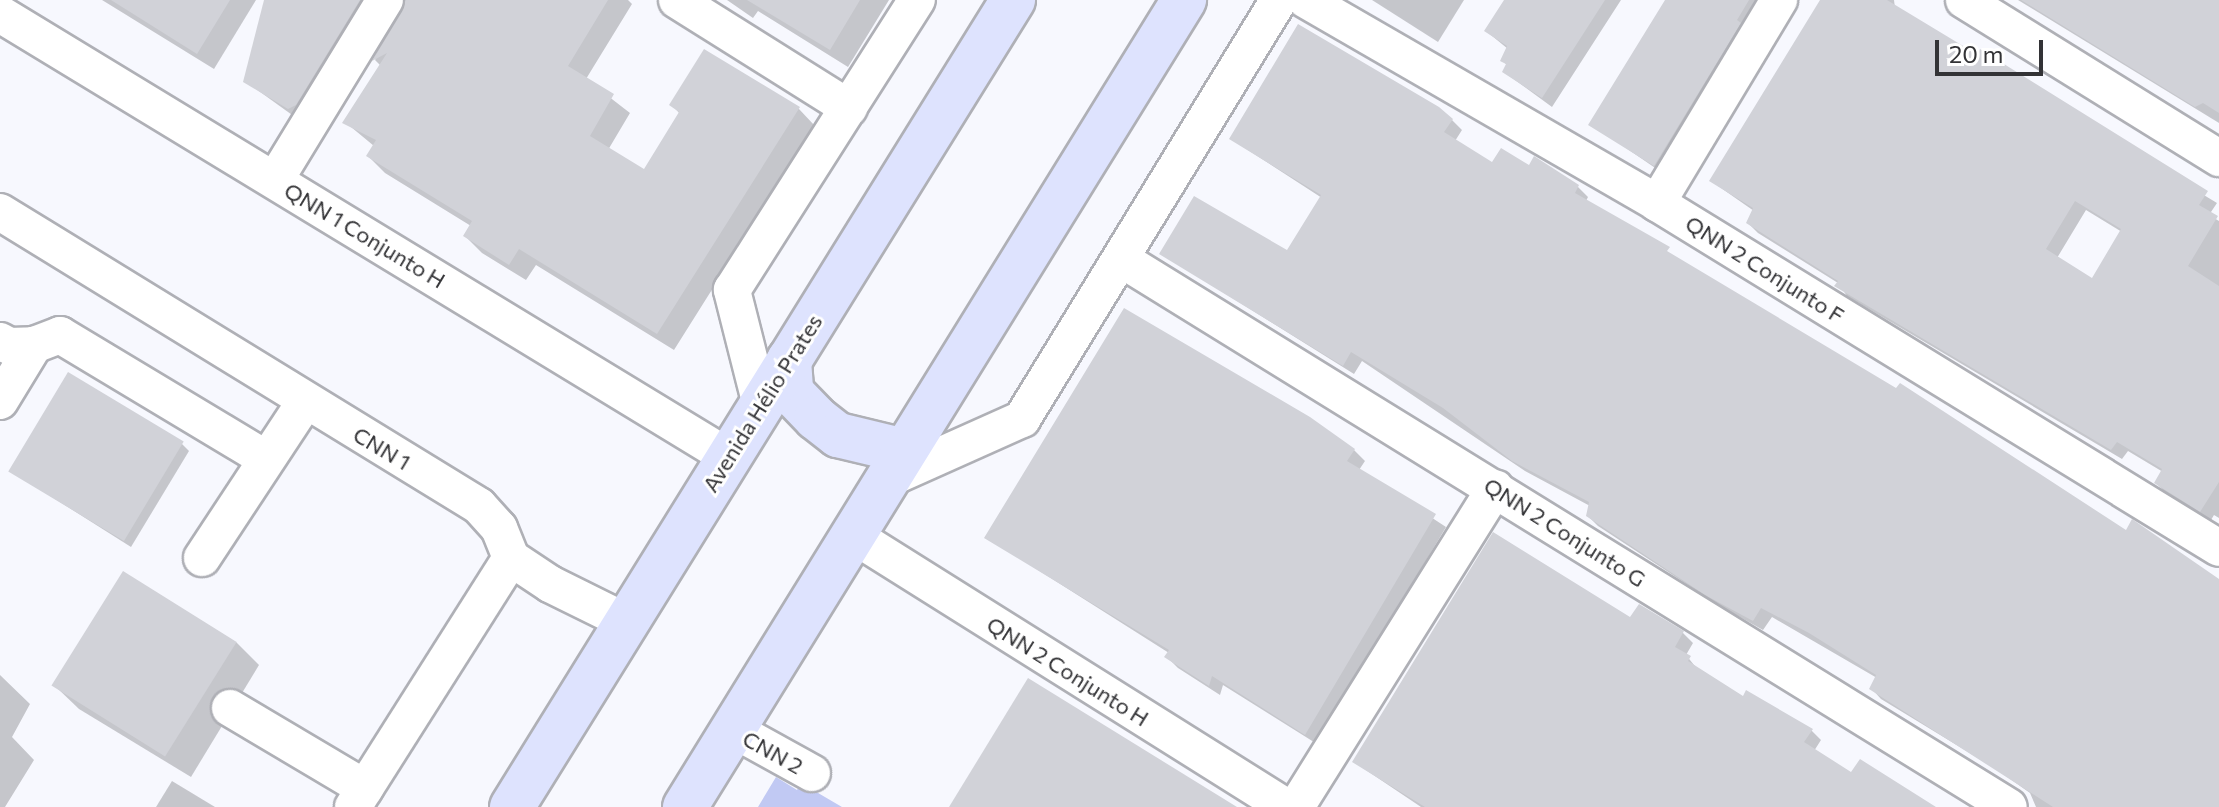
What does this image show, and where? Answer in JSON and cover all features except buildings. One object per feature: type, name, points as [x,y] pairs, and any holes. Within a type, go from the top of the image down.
[{"type":"main road","name":"Avenida Hélio Prates","points":[[512,807],[1013,0]]},
{"type":"main road","points":[[685,807],[1184,0]]},
{"type":"main road","points":[[789,360],[791,392],[816,418],[838,435],[896,465]]},
{"type":"street","points":[[275,180],[385,0]]},
{"type":"street","points":[[677,0],[849,108]]},
{"type":"street","points":[[761,405],[732,290],[917,0]]},
{"type":"street","points":[[896,465],[1022,419],[1279,0]]},
{"type":"street","name":"QNN 2 Conjunto F","points":[[1306,0],[1657,203],[2219,548]]},
{"type":"street","points":[[1657,203],[1779,0]]},
{"type":"street","points":[[1964,0],[2219,158]]},
{"type":"street","name":"QNN 1 Conjunto H","points":[[0,14],[729,457]]},
{"type":"street","name":"CNN 1","points":[[0,212],[479,506],[499,528],[511,558]]},
{"type":"street","name":"QNN 2 Conjunto G","points":[[1121,259],[2009,807]]},
{"type":"street","points":[[0,401],[17,343],[60,335],[266,459]]},
{"type":"street","points":[[202,558],[305,402]]},
{"type":"street","points":[[1296,807],[1495,488]]},
{"type":"street","name":"QNN 2 Conjunto H","points":[[851,534],[1286,807]]},
{"type":"street","points":[[230,708],[359,798],[511,558],[550,584],[627,622]]},
{"type":"street","name":"CNN 2","points":[[734,730],[812,773]]},
{"type":"shaded area","points":[[776,777],[797,790],[801,783],[842,807],[758,807]]}]
